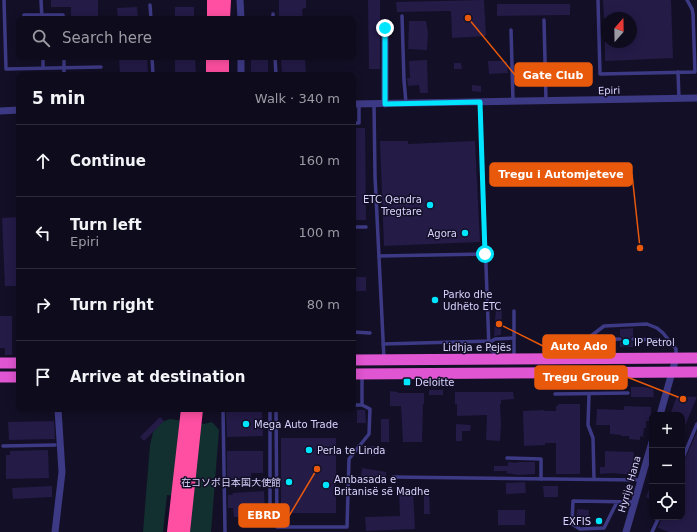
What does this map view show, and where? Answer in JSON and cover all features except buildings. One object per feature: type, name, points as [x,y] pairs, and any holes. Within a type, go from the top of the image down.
[{"type":"highway","points":[[213,0],[213,16]]},
{"type":"highway","points":[[224,16],[225,0]]},
{"type":"highway","points":[[212,60],[212,72]]},
{"type":"highway","points":[[223,60],[223,72]]},
{"type":"highway","name":"Lidhja e Pejës","points":[[356,360],[697,358]]},
{"type":"highway","points":[[0,363],[16,363]]},
{"type":"highway","points":[[358,374],[697,372]]},
{"type":"highway","points":[[0,377],[16,377]]},
{"type":"highway","points":[[184,532],[190,429],[187,412]]},
{"type":"highway","points":[[173,532],[190,429],[196,412]]},
{"type":"street","points":[[240,0],[241,16]]},
{"type":"street","points":[[385,28],[385,104]]},
{"type":"street","points":[[241,60],[242,72]]},
{"type":"street","name":"Epiri","points":[[356,104],[697,98]]},
{"type":"street","points":[[0,110],[16,110]]},
{"type":"street","points":[[661,412],[676,358]]},
{"type":"street","points":[[55,532],[62,472],[58,412]]},
{"type":"street","name":"Hyrije Hana","points":[[626,532],[650,448]]},
{"type":"lane","points":[[4,0],[6,69],[101,67]]},
{"type":"lane","points":[[41,0],[41,16]]},
{"type":"lane","points":[[598,0],[600,74],[696,73],[693,14],[692,9],[686,0]]},
{"type":"lane","points":[[150,5],[151,16]]},
{"type":"lane","points":[[52,16],[63,16]]},
{"type":"lane","points":[[402,16],[406,103]]},
{"type":"lane","points":[[544,20],[546,101]]},
{"type":"lane","points":[[511,30],[513,102]]},
{"type":"lane","points":[[42,60],[43,68]]},
{"type":"lane","points":[[64,60],[64,72]]},
{"type":"lane","points":[[152,60],[153,72]]},
{"type":"lane","points":[[275,60],[276,72]]},
{"type":"lane","points":[[678,72],[679,98]]},
{"type":"lane","points":[[480,102],[489,348]]},
{"type":"lane","points":[[356,104],[359,123],[356,123]]},
{"type":"lane","points":[[374,104],[375,176],[384,360]]},
{"type":"lane","points":[[356,227],[366,227]]},
{"type":"lane","points":[[379,256],[485,254]]},
{"type":"lane","points":[[514,311],[514,359]]},
{"type":"lane","points":[[574,349],[604,326],[647,324],[662,333],[677,352],[676,358]]},
{"type":"lane","points":[[356,332],[370,333]]},
{"type":"lane","points":[[383,344],[489,341],[495,339],[514,338]]},
{"type":"lane","points":[[633,339],[656,340],[673,346]]},
{"type":"lane","points":[[554,358],[592,342],[620,340]]},
{"type":"lane","points":[[481,341],[501,359]]},
{"type":"lane","points":[[358,374],[362,405]]},
{"type":"lane","points":[[555,394],[628,393]]},
{"type":"lane","points":[[589,394],[588,425],[593,438],[594,479]]},
{"type":"lane","points":[[276,412],[277,527],[347,527],[349,459],[369,434],[370,408],[356,404]]},
{"type":"lane","points":[[223,412],[225,532]]},
{"type":"lane","points":[[270,412],[270,515]]},
{"type":"lane","points":[[685,453],[697,424]]},
{"type":"lane","points":[[3,446],[55,445]]},
{"type":"lane","points":[[507,458],[541,459],[541,479]]},
{"type":"lane","points":[[392,477],[641,480]]},
{"type":"lane","points":[[617,502],[604,528],[580,529],[572,524],[574,501],[635,502]]},
{"type":"lane","points":[[652,532],[658,520]]},
{"type":"green space","points":[[170,419],[204,424],[212,422],[219,430],[211,532],[190,532],[193,498],[167,495],[163,532],[143,532],[150,445],[155,424]]},
{"type":"place","name":"Gate Club","points":[[468,18]]},
{"type":"place","name":"ETC Qendra Tregtare","points":[[430,205]]},
{"type":"place","name":"Agora","points":[[465,233]]},
{"type":"place","name":"Tregu i Automjeteve","points":[[640,248]]},
{"type":"place","name":"Parko dhe Udhëto ETC","points":[[435,300]]},
{"type":"place","name":"Auto Ado","points":[[499,324]]},
{"type":"place","name":"IP Petrol","points":[[626,342]]},
{"type":"place","name":"Deloitte","points":[[407,382]]},
{"type":"place","name":"Tregu Group","points":[[683,399]]},
{"type":"place","name":"Mega Auto Trade","points":[[246,424]]},
{"type":"place","name":"Perla te Linda","points":[[309,450]]},
{"type":"place","name":"EBRD","points":[[317,469]]},
{"type":"place","name":"在コソボ日本国大使館","points":[[289,482]]},
{"type":"place","name":"Ambasada e Britanisë së Madhe","points":[[326,485]]},
{"type":"place","name":"EXFIS","points":[[599,521]]},
{"type":"route","points":[[385,28],[385,104],[480,102],[485,254]]}]
